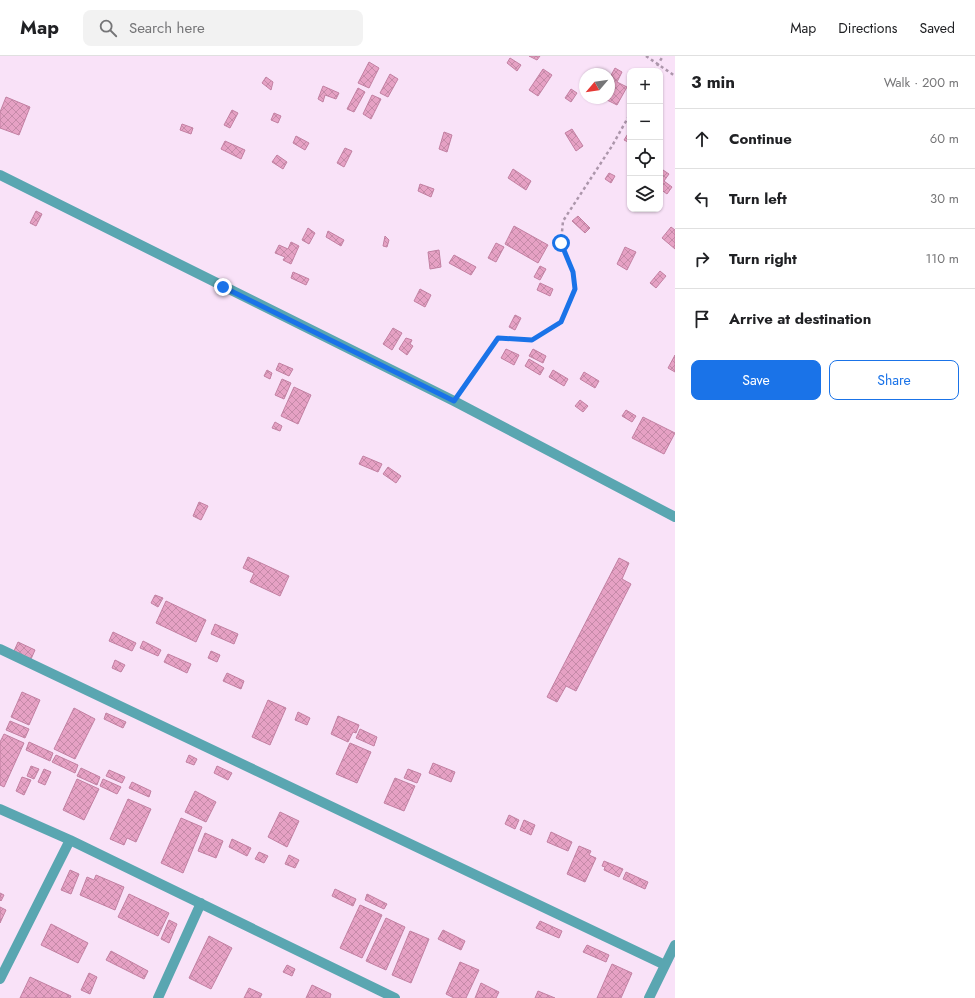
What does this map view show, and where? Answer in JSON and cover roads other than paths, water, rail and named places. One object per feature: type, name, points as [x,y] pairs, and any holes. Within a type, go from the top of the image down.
[{"type":"street","points":[[0,175],[454,401],[675,517]]},
{"type":"street","points":[[0,649],[665,965]]},
{"type":"street","points":[[0,809],[70,840],[395,998]]},
{"type":"street","points":[[1,977],[70,840]]},
{"type":"street","points":[[158,998],[201,903]]},
{"type":"street","points":[[648,998],[675,945]]}]
